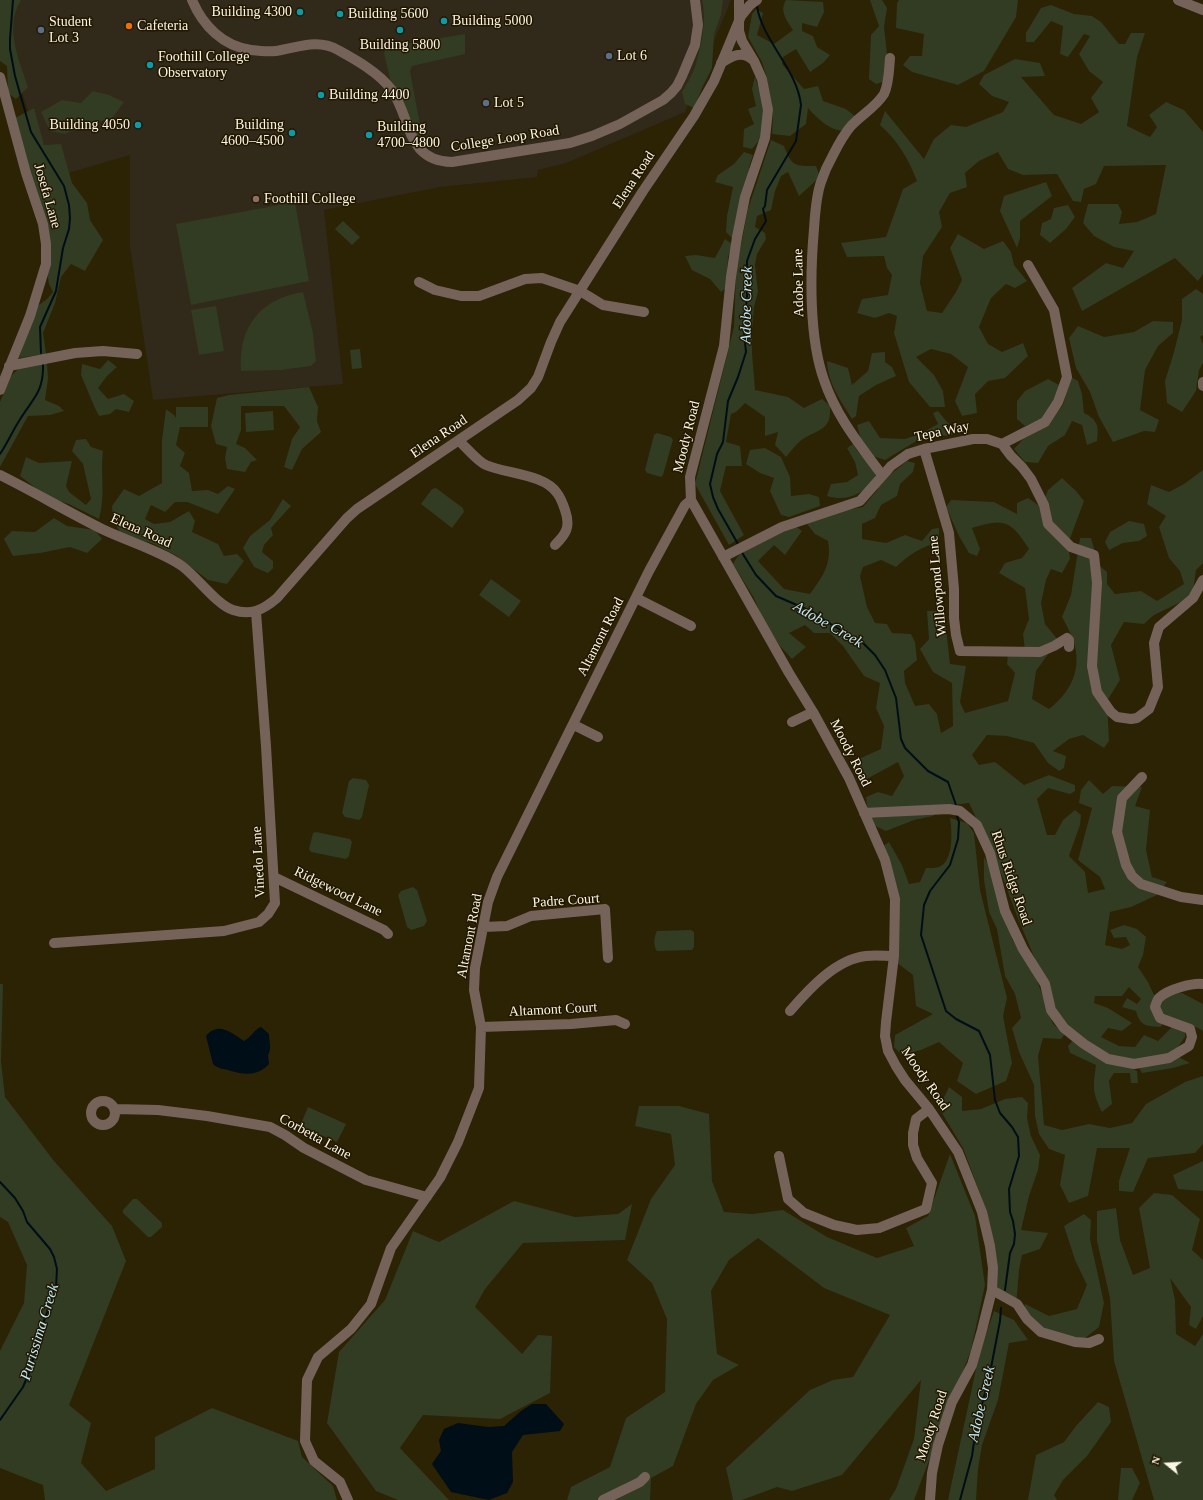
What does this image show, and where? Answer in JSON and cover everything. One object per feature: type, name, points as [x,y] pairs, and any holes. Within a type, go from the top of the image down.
[{"type":"street","name":"College Loop Road","points":[[192,0],[195,8],[208,27],[219,38],[233,46],[268,52],[317,44],[330,46],[343,53],[376,74],[391,90],[399,103],[415,143],[420,151],[433,159],[452,162],[570,143],[620,124],[662,100],[677,86],[694,45],[698,26],[695,0]]},
{"type":"street","name":"Elena Road","points":[[0,475],[102,529],[170,559],[182,566],[220,602],[231,610],[256,612],[267,607],[277,598],[347,518],[357,509],[518,400],[531,388],[538,377],[560,322],[643,191],[694,116],[714,81],[739,22],[739,0]]},
{"type":"street","points":[[739,22],[745,10],[757,0]]},
{"type":"street","points":[[1178,0],[1203,10]]},
{"type":"street","name":"Moody Road","points":[[739,22],[741,38],[762,79],[768,110],[765,138],[746,197],[740,224],[731,277],[724,346],[690,477],[690,500],[789,674],[813,712],[849,778],[885,860],[895,899],[894,956],[885,1036],[888,1051],[905,1080],[929,1109],[958,1152],[982,1212],[990,1246],[993,1268],[992,1290],[972,1365],[952,1402],[938,1445],[932,1472],[930,1500]]},
{"type":"street","points":[[722,63],[732,56],[739,54],[746,55],[754,61]]},
{"type":"street","name":"Adobe Lane","points":[[882,475],[851,434],[835,405],[824,380],[818,353],[814,322],[811,275],[815,214],[821,182],[832,157],[851,126],[884,94],[888,79],[890,58]]},
{"type":"street","name":"Josefa Lane","points":[[0,77],[26,173],[43,224],[46,244],[46,264],[30,316],[0,390]]},
{"type":"street","points":[[1028,265],[1054,310],[1067,377],[1058,402],[1045,422],[1002,444],[1031,479],[1044,505],[1048,524],[1071,547],[1094,555],[1097,583],[1092,666],[1097,692],[1111,712],[1118,717],[1131,719],[1137,718],[1150,709],[1158,687],[1154,643],[1160,627],[1194,598],[1203,580]]},
{"type":"street","points":[[419,282],[435,290],[461,296],[479,296],[525,279],[542,278],[580,291],[603,305],[644,312]]},
{"type":"street","points":[[9,366],[82,353],[103,351],[137,354]]},
{"type":"street","name":"Tepa Way","points":[[723,557],[782,527],[860,501],[882,475],[908,454],[924,449],[973,439],[987,439],[1002,444]]},
{"type":"street","points":[[459,440],[485,465],[535,478],[547,484],[556,492],[566,514],[567,528],[565,535],[554,545]]},
{"type":"street","name":"Willowpond Lane","points":[[924,449],[949,533],[954,589],[954,618],[960,651],[1040,652],[1067,638],[1069,640],[1069,647]]},
{"type":"street","name":"Altamont Road","points":[[348,1500],[340,1482],[314,1461],[305,1441],[307,1380],[318,1357],[351,1329],[371,1304],[390,1248],[428,1197],[440,1178],[458,1142],[478,1088],[481,1027],[474,990],[475,968],[488,902],[496,877],[574,725],[636,598],[685,505],[690,500]]},
{"type":"street","points":[[636,598],[691,626]]},
{"type":"street","name":"Vinedo Lane","points":[[54,943],[224,931],[259,922],[268,914],[275,903],[266,741],[256,612]]},
{"type":"street","points":[[792,722],[813,712]]},
{"type":"street","points":[[574,725],[598,737]]},
{"type":"street","points":[[1142,777],[1122,798],[1117,832],[1126,866],[1132,876],[1141,884],[1181,897],[1203,900]]},
{"type":"street","name":"Rhus Ridge Road","points":[[864,813],[950,809],[960,811],[978,825],[990,854],[1005,911],[1023,950],[1045,984],[1051,1010],[1064,1028],[1084,1044],[1108,1059],[1134,1064],[1169,1058],[1189,1046],[1192,1037],[1190,1029],[1160,1018],[1155,1007],[1159,998],[1167,993],[1195,983],[1203,984]]},
{"type":"street","name":"Ridgewood Lane","points":[[274,877],[384,930],[388,934]]},
{"type":"street","name":"Padre Court","points":[[483,927],[507,926],[531,916],[605,909],[608,958]]},
{"type":"street","points":[[790,1010],[817,983],[840,964],[865,956],[894,956]]},
{"type":"street","name":"Altamont Court","points":[[481,1027],[571,1024],[616,1020],[625,1024]]},
{"type":"street","name":"Corbetta Lane","points":[[115,1109],[158,1110],[186,1113],[270,1127],[304,1148],[366,1180],[428,1197]]},
{"type":"street","points":[[779,1156],[788,1199],[804,1213],[834,1225],[857,1230],[879,1228],[926,1209],[932,1183],[917,1158],[913,1145],[913,1133],[916,1119],[929,1109]]},
{"type":"street","points":[[992,1290],[1017,1304],[1028,1319],[1041,1332],[1075,1342],[1089,1343],[1099,1339]]},
{"type":"street","points":[[602,1500],[640,1482],[645,1477]]},
{"type":"shaded area","name":"Foothill College","points":[[0,0],[731,0],[685,112],[566,163],[538,170],[537,177],[440,187],[324,210],[343,384],[153,400],[130,247],[130,155],[51,178],[2,34]]},
{"type":"shaded area","points":[[261,1027],[269,1034],[269,1064],[265,1068],[256,1073],[246,1074],[220,1068],[213,1064],[206,1036],[211,1032],[216,1029],[225,1030],[244,1041]]},
{"type":"shaded area","points":[[532,1404],[546,1404],[564,1424],[560,1431],[523,1435],[512,1452],[513,1482],[507,1493],[489,1500],[451,1492],[432,1464],[441,1451],[439,1440],[444,1429],[458,1423],[488,1427],[504,1426],[521,1411]]},
{"type":"green space","points":[[0,0],[21,0],[16,10],[13,32],[17,55],[28,87],[16,99],[8,93],[7,66],[0,61]]},
{"type":"green space","points":[[702,0],[723,0],[721,15],[714,34],[712,68],[694,108],[685,104],[682,92],[694,70],[703,34],[704,16]]},
{"type":"green space","points":[[786,0],[823,2],[824,12],[817,27],[802,23],[802,31],[813,36],[817,47],[830,55],[823,63],[810,72],[796,49],[783,57],[782,64],[804,89],[818,86],[823,101],[846,109],[856,117],[845,131],[829,127],[808,108],[806,124],[790,136],[772,134],[773,113],[767,78],[762,62],[748,37],[752,14],[756,9],[763,13],[757,35],[774,44],[793,30],[786,19],[783,8]]},
{"type":"green space","points":[[870,0],[882,0],[887,8],[884,27],[890,80],[876,84],[869,79],[871,35],[879,26]]},
{"type":"green space","points":[[899,0],[1018,0],[1016,17],[984,71],[958,85],[912,72],[903,65],[910,56],[922,56],[924,34],[896,28],[897,3]]},
{"type":"green space","points":[[1051,5],[1074,14],[1092,16],[1101,22],[1119,44],[1125,44],[1131,33],[1145,33],[1137,57],[1127,126],[1150,137],[1157,127],[1149,115],[1166,102],[1184,110],[1203,132],[1203,274],[1198,281],[1175,258],[1082,311],[1072,288],[1106,263],[1123,268],[1134,251],[1114,247],[1094,236],[1083,223],[1088,204],[1118,204],[1122,212],[1119,224],[1137,222],[1156,214],[1166,165],[1104,166],[1096,184],[1084,189],[1081,202],[1073,201],[1057,174],[1023,175],[1008,169],[998,152],[979,161],[965,173],[967,187],[950,193],[939,212],[942,227],[923,256],[920,283],[927,311],[942,313],[962,280],[950,248],[958,234],[984,249],[1003,241],[1011,252],[1014,265],[1027,281],[1015,288],[1006,284],[991,298],[979,327],[988,344],[1002,352],[1023,343],[1028,356],[1005,378],[988,381],[975,394],[977,413],[962,416],[955,401],[968,367],[951,354],[931,349],[916,357],[934,375],[943,391],[945,407],[930,407],[909,382],[894,333],[897,316],[889,313],[875,318],[857,313],[862,299],[888,295],[892,275],[887,268],[884,256],[847,257],[841,243],[886,237],[903,189],[917,181],[902,150],[880,125],[885,111],[924,159],[934,139],[951,125],[966,127],[1003,112],[1009,102],[992,96],[979,84],[984,75],[1015,59],[1040,63],[1045,76],[1021,77],[1054,115],[1081,124],[1099,112],[1091,98],[1103,82],[1089,71],[1079,54],[1090,36],[1084,34],[1068,57],[1060,54],[1063,26],[1051,21],[1034,42],[1026,42],[1026,33],[1041,8]]},
{"type":"green space","points":[[465,34],[465,54],[412,66],[410,71],[425,145],[419,142],[391,83],[384,53],[387,47]]},
{"type":"green space","points":[[755,76],[765,114],[762,137],[752,149],[743,147],[744,129],[754,124],[748,109],[756,106],[752,89]]},
{"type":"green space","points":[[93,91],[109,95],[124,102],[113,117],[64,134],[50,131],[41,112],[62,100],[81,103]]},
{"type":"green space","points":[[34,108],[44,145],[61,144],[72,183],[87,203],[90,220],[103,240],[85,271],[71,264],[61,277],[55,303],[43,333],[46,354],[19,358],[32,310],[47,299],[53,292],[49,284],[47,272],[49,253],[19,142],[15,118]]},
{"type":"green space","points":[[771,140],[784,146],[789,158],[795,164],[803,166],[816,166],[820,177],[799,196],[788,172],[781,176],[775,191],[771,210],[757,216],[755,227],[765,233],[766,239],[757,254],[755,265],[758,292],[754,307],[752,353],[755,390],[788,397],[804,408],[822,399],[830,406],[830,414],[827,424],[823,428],[803,439],[786,457],[775,445],[778,432],[765,436],[765,417],[745,403],[736,412],[731,414],[726,442],[740,446],[742,466],[726,466],[720,491],[744,535],[729,545],[695,484],[734,327],[736,271],[748,209]]},
{"type":"green space","points":[[744,152],[753,155],[749,167],[748,180],[732,238],[726,232],[727,216],[733,187],[715,182],[718,175],[734,164]]},
{"type":"green space","points":[[1046,182],[1052,196],[1020,221],[1020,238],[1017,248],[1000,211],[1004,196]]},
{"type":"green space","points":[[295,202],[309,281],[191,305],[176,224]]},
{"type":"green space","points":[[1068,205],[1075,217],[1066,229],[1050,243],[1040,235],[1042,223],[1051,219],[1054,208]]},
{"type":"green space","points":[[343,221],[360,237],[352,245],[335,229]]},
{"type":"green space","points":[[725,239],[732,244],[728,257],[726,288],[721,292],[710,279],[692,270],[685,256],[696,255],[715,258]]},
{"type":"green space","points":[[1196,289],[1203,294],[1203,335],[1200,337],[1203,344],[1203,363],[1199,370],[1196,391],[1182,412],[1167,403],[1165,381],[1182,320],[1182,299]]},
{"type":"green space","points":[[303,292],[313,333],[316,361],[311,366],[281,370],[241,371],[243,341],[255,318],[264,308],[275,301]]},
{"type":"green space","points":[[216,306],[224,351],[199,355],[191,310]]},
{"type":"green space","points":[[1153,321],[1173,322],[1173,333],[1158,346],[1145,370],[1140,410],[1159,420],[1155,432],[1144,431],[1113,442],[1099,417],[1090,392],[1076,368],[1069,338],[1078,326],[1104,337],[1134,332]]},
{"type":"green space","points":[[360,349],[362,368],[352,369],[350,350]]},
{"type":"green space","points":[[885,352],[885,362],[892,367],[896,376],[876,385],[859,396],[856,416],[852,419],[832,385],[827,361],[848,368],[852,385],[868,371],[872,353]]},
{"type":"green space","points":[[108,360],[117,367],[107,376],[98,388],[108,399],[124,394],[134,401],[129,412],[116,409],[110,414],[99,416],[81,375],[82,364],[100,369]]},
{"type":"green space","points":[[47,363],[48,379],[45,400],[59,406],[64,411],[50,415],[28,416],[0,467],[0,402],[11,376],[22,365]]},
{"type":"green space","points":[[1071,377],[1078,381],[1082,394],[1084,413],[1095,421],[1098,431],[1097,441],[1087,445],[1082,425],[1072,421],[1065,435],[1048,446],[1038,463],[1025,462],[1014,449],[1023,439],[1045,427],[1063,405]]},
{"type":"green space","points":[[1048,379],[1059,385],[1055,398],[1042,419],[1025,426],[1017,419],[1017,401],[1025,391]]},
{"type":"green space","points":[[309,387],[318,407],[317,421],[321,432],[302,449],[292,470],[284,467],[292,439],[300,427],[284,406],[241,406],[241,430],[236,444],[245,448],[257,460],[251,462],[245,472],[227,469],[225,458],[227,447],[216,444],[211,426],[217,398],[229,395]]},
{"type":"green space","points":[[176,407],[208,407],[208,427],[180,427],[176,445],[185,453],[180,466],[189,473],[192,491],[208,490],[218,494],[228,486],[235,489],[218,514],[187,502],[175,502],[165,512],[151,505],[145,519],[154,524],[170,522],[189,511],[195,521],[192,532],[218,544],[224,556],[237,554],[244,561],[227,584],[208,580],[177,556],[154,544],[121,534],[113,520],[112,506],[124,489],[139,496],[162,483],[162,440],[166,409],[176,418]]},
{"type":"green space","points":[[273,411],[274,430],[246,432],[245,413]]},
{"type":"green space","points":[[938,411],[947,422],[956,428],[956,434],[918,440],[885,460],[873,456],[861,440],[857,425],[869,421],[880,438],[905,439],[920,434],[938,424],[933,413]]},
{"type":"green space","points":[[657,433],[671,437],[673,440],[663,475],[661,477],[647,473],[645,470],[654,435]]},
{"type":"green space","points":[[86,439],[91,447],[103,451],[103,493],[99,519],[69,504],[49,498],[20,476],[26,457],[39,463],[72,461],[66,486],[69,492],[86,505],[91,499],[83,464],[72,451],[76,440]]},
{"type":"green space","points":[[853,444],[873,468],[876,480],[854,496],[835,498],[827,496],[831,484],[847,482],[858,475],[855,462],[847,448]]},
{"type":"green space","points":[[765,448],[781,457],[790,477],[791,496],[809,494],[819,497],[820,506],[789,517],[781,515],[770,491],[774,478],[760,473],[746,464],[750,450]]},
{"type":"green space","points":[[907,461],[915,463],[913,472],[900,484],[897,496],[881,505],[875,518],[862,524],[862,539],[886,543],[905,535],[922,541],[932,529],[939,528],[939,542],[916,552],[896,567],[881,560],[863,567],[860,576],[867,607],[875,623],[887,624],[892,633],[911,634],[915,642],[917,660],[904,671],[905,683],[915,706],[929,704],[937,714],[941,733],[953,726],[952,683],[933,672],[920,649],[929,639],[927,611],[944,611],[950,664],[966,666],[960,702],[965,713],[1008,701],[1015,673],[1007,664],[1008,654],[1025,650],[1023,634],[1029,619],[1025,588],[999,573],[1005,563],[1022,558],[1029,549],[1012,527],[1006,524],[992,523],[972,528],[980,549],[977,556],[969,553],[959,536],[946,507],[951,500],[994,502],[1017,514],[1017,503],[1028,498],[1041,507],[1048,490],[1062,478],[1084,501],[1068,544],[1070,559],[1062,573],[1051,569],[1046,580],[1041,603],[1045,624],[1058,640],[1036,671],[1032,699],[1049,709],[1057,702],[1069,687],[1076,670],[1076,650],[1072,637],[1062,617],[1071,595],[1080,538],[1091,538],[1094,549],[1094,561],[1107,572],[1107,584],[1115,594],[1141,591],[1157,601],[1184,584],[1180,571],[1169,558],[1159,527],[1166,516],[1147,504],[1151,485],[1169,492],[1184,484],[1203,470],[1203,563],[1196,570],[1193,591],[1181,602],[1154,615],[1144,624],[1124,622],[1111,645],[1120,680],[1107,701],[1109,741],[1104,748],[1083,735],[1069,739],[1053,751],[1066,756],[1064,768],[1059,771],[1048,763],[1034,743],[1007,736],[987,735],[972,755],[979,765],[995,762],[1024,785],[1049,775],[1075,785],[1075,791],[1070,794],[1048,788],[1037,799],[1047,835],[1055,835],[1063,820],[1075,810],[1081,815],[1080,825],[1069,856],[1085,872],[1088,893],[1105,889],[1100,877],[1078,860],[1092,808],[1079,803],[1081,790],[1089,780],[1103,794],[1112,786],[1142,787],[1135,806],[1150,810],[1146,850],[1152,877],[1167,882],[1157,895],[1131,907],[1110,912],[1105,945],[1122,949],[1130,945],[1126,937],[1114,938],[1110,930],[1124,925],[1137,929],[1146,937],[1143,955],[1138,967],[1148,982],[1154,995],[1182,993],[1203,1004],[1203,1031],[1169,1019],[1160,1027],[1144,1024],[1139,1020],[1136,1011],[1122,1007],[1127,998],[1137,1004],[1141,999],[1129,987],[1122,996],[1095,996],[1094,1003],[1108,1008],[1132,1023],[1122,1031],[1108,1028],[1101,1037],[1119,1046],[1135,1047],[1144,1035],[1158,1041],[1173,1026],[1185,1031],[1185,1037],[1173,1054],[1190,1063],[1173,1068],[1142,1073],[1135,1061],[1119,1058],[1099,1050],[1060,1019],[1017,916],[995,857],[969,803],[945,806],[933,816],[914,820],[886,831],[869,823],[866,797],[878,792],[892,796],[904,776],[898,762],[863,781],[854,761],[881,749],[884,726],[876,708],[880,683],[864,676],[843,646],[830,633],[814,633],[805,625],[789,633],[806,647],[792,659],[780,646],[763,619],[754,598],[733,564],[738,556],[751,544],[792,524],[802,531],[785,555],[774,545],[758,561],[784,589],[810,594],[825,569],[829,556],[829,549],[828,541],[815,534],[807,524],[809,517],[863,507],[878,489],[879,478],[892,473]]},
{"type":"green space","points":[[436,488],[463,508],[464,512],[452,528],[421,504],[432,489]]},
{"type":"green space","points":[[283,499],[291,506],[271,528],[273,535],[264,545],[262,552],[273,561],[273,568],[268,573],[254,567],[243,548],[250,536],[270,520]]},
{"type":"green space","points":[[54,518],[67,526],[95,530],[102,539],[87,553],[70,547],[40,553],[13,556],[4,539],[12,531],[35,532]]},
{"type":"green space","points":[[1129,521],[1144,524],[1147,536],[1139,541],[1123,543],[1109,550],[1105,542],[1110,532]]},
{"type":"green space","points":[[491,579],[521,601],[509,617],[479,595]]},
{"type":"green space","points":[[353,778],[366,780],[369,785],[362,817],[359,820],[345,817],[342,813],[349,781]]},
{"type":"green space","points":[[950,818],[967,823],[974,833],[980,890],[1007,998],[1003,1016],[1012,1063],[1006,1081],[976,1094],[957,1081],[963,1063],[939,1042],[921,1050],[902,1055],[894,1047],[895,1035],[933,1014],[916,1006],[913,975],[896,962],[897,939],[882,847],[889,842],[902,865],[909,884],[920,882],[926,868],[939,867],[944,864],[947,859],[951,845]]},
{"type":"green space","points":[[316,832],[350,839],[352,842],[349,856],[346,859],[311,852],[309,849],[313,833]]},
{"type":"green space","points":[[984,857],[996,877],[1009,908],[1012,939],[1035,975],[1053,1024],[1065,1034],[1061,1039],[1043,1038],[1038,1056],[1044,1125],[1062,1130],[1089,1124],[1110,1128],[1132,1123],[1146,1104],[1185,1082],[1203,1076],[1203,1144],[1195,1153],[1148,1158],[1133,1192],[1119,1191],[1119,1181],[1130,1148],[1097,1148],[1088,1196],[1069,1203],[1060,1185],[1065,1155],[1049,1149],[1039,1134],[1035,1116],[1034,1085],[1019,1052],[1012,1028],[1021,1018],[1015,994],[1005,976],[997,929],[989,912],[984,880]]},
{"type":"green space","points":[[413,887],[417,890],[427,921],[424,926],[411,930],[407,927],[398,895],[401,891]]},
{"type":"green space","points":[[691,930],[694,932],[694,947],[692,950],[657,951],[654,941],[657,931]]},
{"type":"green space","points":[[0,984],[3,984],[1,1061],[5,1097],[54,1161],[112,1226],[126,1261],[69,1405],[91,1423],[81,1463],[106,1491],[155,1469],[155,1437],[212,1408],[298,1441],[302,1457],[333,1486],[337,1500],[45,1500],[43,1485],[0,1468],[0,1351],[24,1303],[27,1265],[8,1222],[0,1217]]},
{"type":"green space","points":[[1073,1040],[1137,1071],[1138,1083],[1131,1083],[1130,1073],[1114,1073],[1109,1081],[1112,1104],[1102,1112],[1096,1099],[1094,1089],[1096,1065],[1070,1053],[1068,1046]]},
{"type":"green space","points":[[949,1087],[962,1097],[962,1111],[981,1109],[1005,1099],[1022,1097],[1028,1103],[1027,1118],[1031,1136],[1040,1155],[1038,1170],[1029,1196],[1021,1230],[1048,1233],[1040,1249],[1022,1255],[1019,1270],[1016,1307],[996,1291],[985,1207],[963,1148],[939,1108]]},
{"type":"green space","points":[[639,1106],[679,1106],[709,1114],[712,1181],[724,1212],[752,1214],[783,1210],[827,1237],[877,1258],[914,1246],[906,1228],[928,1216],[950,1154],[975,1216],[985,1285],[971,1350],[914,1500],[889,1500],[896,1489],[914,1439],[921,1380],[842,1475],[792,1491],[777,1487],[742,1500],[733,1500],[726,1468],[810,1390],[833,1380],[853,1377],[890,1315],[824,1288],[758,1238],[729,1260],[711,1291],[717,1354],[739,1365],[713,1380],[696,1404],[673,1466],[651,1478],[650,1500],[567,1500],[571,1487],[610,1467],[626,1418],[665,1392],[667,1319],[652,1283],[627,1260],[651,1199],[675,1165],[671,1134],[635,1126]]},
{"type":"green space","points":[[308,1107],[346,1124],[337,1142],[300,1126]]},
{"type":"green space","points":[[1203,1161],[1203,1191],[1178,1189],[1173,1175]]},
{"type":"green space","points":[[1154,1193],[1172,1195],[1200,1219],[1192,1250],[1203,1260],[1203,1316],[1196,1329],[1189,1325],[1191,1307],[1170,1278],[1175,1300],[1176,1334],[1195,1346],[1203,1334],[1203,1500],[1154,1500],[1114,1361],[1110,1298],[1097,1241],[1097,1211],[1116,1208],[1120,1240],[1133,1275],[1150,1268],[1139,1208]]},
{"type":"green space","points":[[133,1199],[137,1199],[162,1223],[162,1227],[151,1237],[148,1237],[123,1213],[123,1210]]},
{"type":"green space","points":[[514,1201],[575,1217],[618,1214],[632,1204],[625,1240],[523,1243],[485,1289],[475,1307],[522,1354],[538,1335],[552,1336],[550,1393],[500,1419],[423,1415],[400,1448],[449,1500],[398,1500],[376,1491],[327,1423],[339,1352],[385,1300],[413,1231],[439,1242]]},
{"type":"green space","points":[[1084,1214],[1091,1220],[1090,1239],[1104,1303],[1099,1327],[1080,1342],[1045,1336],[1022,1317],[1025,1304],[1049,1316],[1077,1309],[1087,1285],[1075,1260],[1064,1226]]},
{"type":"green space","points":[[994,1311],[1014,1320],[1028,1340],[1009,1343],[998,1400],[982,1445],[978,1469],[976,1500],[948,1500],[979,1355]]},
{"type":"green space","points":[[1098,1402],[1109,1407],[1111,1422],[1087,1456],[1063,1480],[1054,1495],[1057,1500],[1028,1500],[1036,1455],[1064,1442],[1076,1426]]},
{"type":"green space","points":[[1121,1468],[1132,1468],[1140,1483],[1132,1500],[1118,1500]]},
{"type":"waterway","name":"Purissima Creek","points":[[13,0],[10,49],[15,76],[31,132],[64,186],[69,205],[69,229],[63,248],[56,291],[40,327],[41,353]]},
{"type":"waterway","name":"Adobe Creek","points":[[738,544],[718,509],[710,484],[717,454],[723,442],[728,401],[746,352],[744,333],[747,296],[747,261],[755,239],[766,221],[763,209],[765,206],[767,190],[796,141],[801,105],[793,80],[766,32],[757,7]]},
{"type":"waterway","name":"Purissima Creek","points":[[0,454],[16,425],[39,389],[42,382],[43,364]]},
{"type":"waterway","name":"Adobe Creek","points":[[741,551],[756,575],[776,596],[813,612],[862,642],[875,655],[885,670],[896,698],[901,739],[905,748],[928,771],[948,782],[957,808]]},
{"type":"waterway","name":"Adobe Creek","points":[[956,814],[959,822],[958,839],[950,865],[930,891],[924,905],[921,935],[946,1011],[956,1019],[979,1031],[990,1055],[995,1100],[1000,1113],[1018,1137],[1019,1156],[1009,1189],[1010,1212],[1015,1234],[1014,1244],[1010,1253],[1005,1290]]},
{"type":"waterway","name":"Purissima Creek","points":[[0,1182],[15,1198],[23,1211],[27,1222],[50,1249],[57,1269],[56,1287],[38,1338],[31,1368],[23,1387],[0,1420]]},
{"type":"waterway","name":"Adobe Creek","points":[[960,1500],[972,1456],[976,1428],[990,1373],[1001,1308]]},
{"type":"place","name":"Building 4300","points":[[300,12]]},
{"type":"place","name":"Building 5600","points":[[340,14]]},
{"type":"place","name":"Building 5000","points":[[444,21]]},
{"type":"place","name":"Cafeteria","points":[[129,26]]},
{"type":"place","name":"Student Lot 3","points":[[41,30]]},
{"type":"place","name":"Building 5800","points":[[400,30]]},
{"type":"place","name":"Lot 6","points":[[609,56]]},
{"type":"place","name":"Foothill College Observatory","points":[[150,65]]},
{"type":"place","name":"Building 4400","points":[[321,95]]},
{"type":"place","name":"Lot 5","points":[[486,103]]},
{"type":"place","name":"Building 4050","points":[[138,125]]},
{"type":"place","name":"Building 4600–4500","points":[[292,133]]},
{"type":"place","name":"Building 4700–4800","points":[[369,135]]},
{"type":"place","name":"Foothill College","points":[[256,199]]}]
